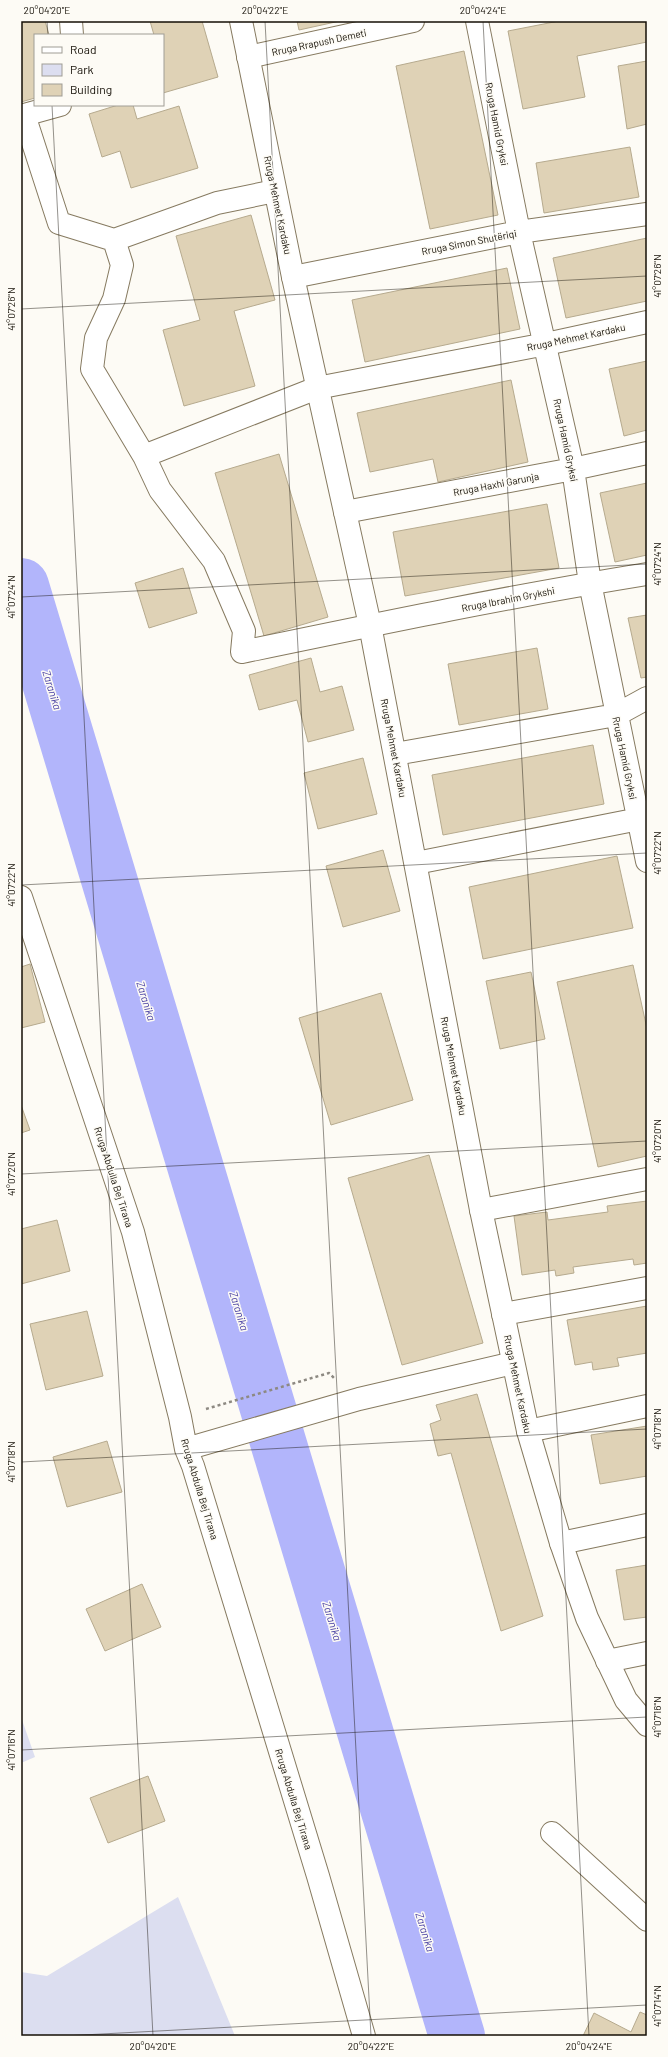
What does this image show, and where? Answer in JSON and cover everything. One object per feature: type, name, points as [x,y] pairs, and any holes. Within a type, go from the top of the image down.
[{"type":"street","points":[[71,21],[72,34]]},
{"type":"street","name":"Rruga Mehmet Kardaku","points":[[241,21],[293,277],[370,625],[396,754],[481,1210],[528,1431],[542,1483],[561,1543],[588,1618],[626,1700],[647,1725]]},
{"type":"street","name":"Rruga Rrapush Demeti","points":[[248,57],[413,21]]},
{"type":"street","name":"Rruga Hamid Gryksi","points":[[477,21],[519,232],[546,344],[573,469],[590,583],[647,861]]},
{"type":"street","points":[[56,106],[24,115],[58,223],[114,240],[217,203],[275,191]]},
{"type":"street","name":"Rruga Simon Shutëriqi","points":[[293,277],[519,232],[647,214]]},
{"type":"street","points":[[114,240],[122,265],[114,299],[96,338],[92,369],[144,456]]},
{"type":"street","name":"Rruga Mehmet Kardaku","points":[[144,456],[318,388],[546,344],[647,322]]},
{"type":"street","name":"Rruga Haxhi Garunja","points":[[345,512],[573,469],[647,453]]},
{"type":"street","name":"Rruga Ibrahim Grykshi","points":[[144,456],[160,490],[214,561],[244,631],[242,652],[370,625],[590,583],[647,574]]},
{"type":"street","points":[[396,754],[616,715],[647,698]]},
{"type":"street","points":[[416,863],[639,819]]},
{"type":"street","name":"Rruga Abdulla Bej Tirana","points":[[21,897],[133,1232],[180,1416],[186,1449],[193,1466],[311,1853],[364,2036]]},
{"type":"street","points":[[481,1210],[647,1178]]},
{"type":"street","points":[[503,1314],[647,1288]]},
{"type":"street","points":[[186,1449],[359,1399],[513,1363]]},
{"type":"street","points":[[528,1431],[647,1406]]},
{"type":"street","points":[[561,1543],[647,1525]]},
{"type":"street","points":[[607,1661],[647,1653]]},
{"type":"street","points":[[552,1833],[647,1920]]},
{"type":"path","points":[[220,1405],[329,1374]]},
{"type":"green space","points":[[21,1717],[35,1757],[21,1763]]},
{"type":"green space","points":[[178,1897],[235,2036],[21,2036],[21,1972],[47,1976]]},
{"type":"building","points":[[21,21],[45,21],[49,34],[34,34],[34,98],[21,102]]},
{"type":"building","points":[[150,21],[202,21],[218,77],[164,93],[164,34],[154,34]]},
{"type":"building","points":[[297,21],[340,21],[299,30]]},
{"type":"building","points":[[559,21],[647,21],[647,42],[577,56],[585,97],[523,109],[508,31]]},
{"type":"building","points":[[464,51],[498,215],[430,229],[396,66]]},
{"type":"building","points":[[647,61],[647,124],[627,129],[618,66]]},
{"type":"building","points":[[115,106],[133,106],[137,119],[179,106],[198,168],[131,188],[120,151],[102,157],[89,114]]},
{"type":"building","points":[[630,147],[639,197],[544,213],[536,163]]},
{"type":"building","points":[[251,215],[275,300],[234,311],[255,386],[184,406],[163,330],[200,320],[176,236]]},
{"type":"building","points":[[647,238],[647,301],[566,318],[553,258]]},
{"type":"building","points":[[507,268],[520,329],[365,362],[352,300]]},
{"type":"building","points":[[647,361],[647,430],[624,436],[609,369]]},
{"type":"building","points":[[511,380],[528,462],[438,482],[433,459],[370,472],[357,413]]},
{"type":"building","points":[[279,454],[328,617],[264,636],[215,473]]},
{"type":"building","points":[[647,483],[647,555],[615,562],[600,493]]},
{"type":"building","points":[[547,504],[559,568],[405,596],[393,532]]},
{"type":"building","points":[[183,568],[197,613],[149,628],[135,583]]},
{"type":"building","points":[[647,615],[647,677],[641,678],[628,618]]},
{"type":"building","points":[[537,648],[548,709],[459,725],[448,664]]},
{"type":"building","points":[[311,658],[320,692],[342,686],[354,730],[308,742],[297,700],[259,710],[249,675]]},
{"type":"building","points":[[593,745],[604,804],[443,835],[432,775]]},
{"type":"building","points":[[363,758],[377,814],[318,829],[304,773]]},
{"type":"building","points":[[383,850],[400,911],[343,927],[326,866]]},
{"type":"building","points":[[617,856],[633,928],[483,959],[469,887]]},
{"type":"building","points":[[30,964],[45,1022],[21,1028],[21,967]]},
{"type":"building","points":[[633,965],[647,1029],[647,1156],[598,1167],[557,982]]},
{"type":"building","points":[[531,972],[545,1039],[500,1049],[486,981]]},
{"type":"building","points":[[381,993],[413,1100],[331,1125],[299,1018]]},
{"type":"building","points":[[21,1105],[30,1130],[21,1133]]},
{"type":"building","points":[[429,1155],[483,1343],[402,1365],[348,1178]]},
{"type":"building","points":[[647,1201],[647,1263],[634,1265],[633,1259],[573,1267],[574,1273],[556,1276],[555,1270],[522,1275],[514,1216],[547,1212],[548,1220],[608,1212],[607,1206]]},
{"type":"building","points":[[57,1220],[70,1271],[21,1284],[21,1229]]},
{"type":"building","points":[[647,1306],[647,1353],[617,1358],[619,1366],[593,1370],[592,1362],[575,1365],[567,1320]]},
{"type":"building","points":[[87,1311],[103,1376],[46,1390],[30,1324]]},
{"type":"building","points":[[477,1394],[543,1616],[501,1631],[451,1453],[438,1456],[430,1424],[441,1420],[436,1405]]},
{"type":"building","points":[[647,1426],[647,1476],[600,1484],[591,1435]]},
{"type":"building","points":[[107,1441],[122,1492],[67,1507],[53,1457]]},
{"type":"building","points":[[647,1565],[647,1617],[624,1620],[616,1570]]},
{"type":"building","points":[[142,1584],[161,1627],[105,1651],[86,1609]]},
{"type":"building","points":[[148,1776],[165,1821],[108,1843],[90,1798]]},
{"type":"building","points":[[640,2012],[647,2015],[647,2036],[583,2036],[594,2013],[631,2032]]},
{"type":"waterway","name":"Zaranika","points":[[21,586],[457,2036]]}]
